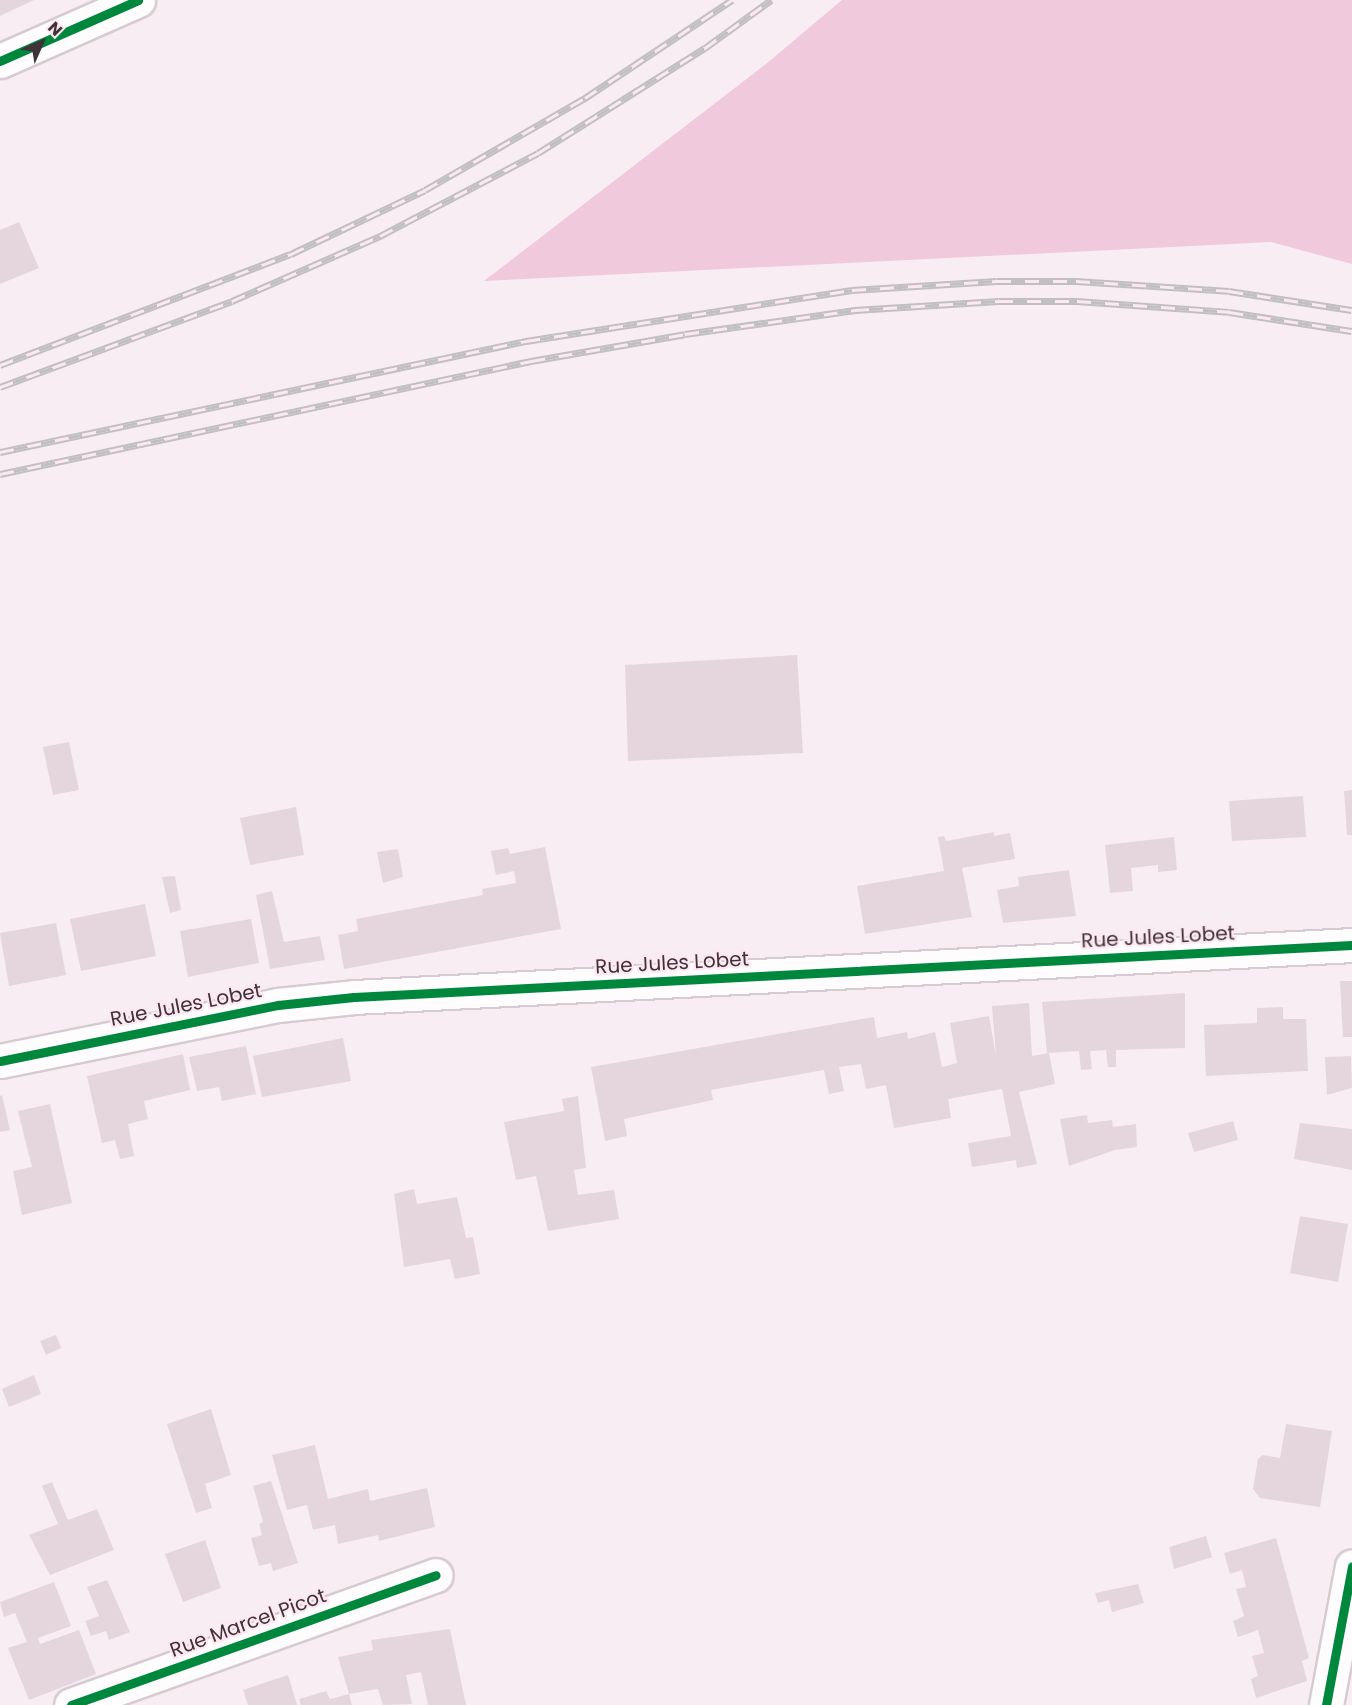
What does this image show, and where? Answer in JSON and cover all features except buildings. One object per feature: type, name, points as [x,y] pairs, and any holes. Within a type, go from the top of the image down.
[{"type":"street","points":[[0,61],[138,0]]},
{"type":"street","name":"Rue Jules Lobet","points":[[0,1061],[278,1005],[354,997],[1352,945]]},
{"type":"street","points":[[1326,1705],[1352,1566]]},
{"type":"street","name":"Rue Marcel Picot","points":[[71,1705],[436,1575]]},
{"type":"shaded area","points":[[842,0],[1352,0],[1352,264],[1271,242],[484,281],[766,64]]},
{"type":"railway","points":[[0,365],[291,254],[425,190],[585,98],[732,0]]},
{"type":"railway","points":[[0,387],[232,301],[380,236],[538,153],[705,48],[771,0]]},
{"type":"railway","points":[[0,452],[526,341],[852,290],[997,281],[1076,281],[1229,291],[1352,310]]},
{"type":"railway","points":[[0,474],[531,361],[685,334],[855,310],[999,301],[1077,301],[1229,312],[1352,331]]},
{"type":"cycle path","points":[[0,61],[138,0]]},
{"type":"cycle path","points":[[0,1061],[278,1005],[354,997],[1352,945]]},
{"type":"cycle path","points":[[1326,1705],[1352,1566]]},
{"type":"cycle path","points":[[71,1705],[436,1575]]}]
